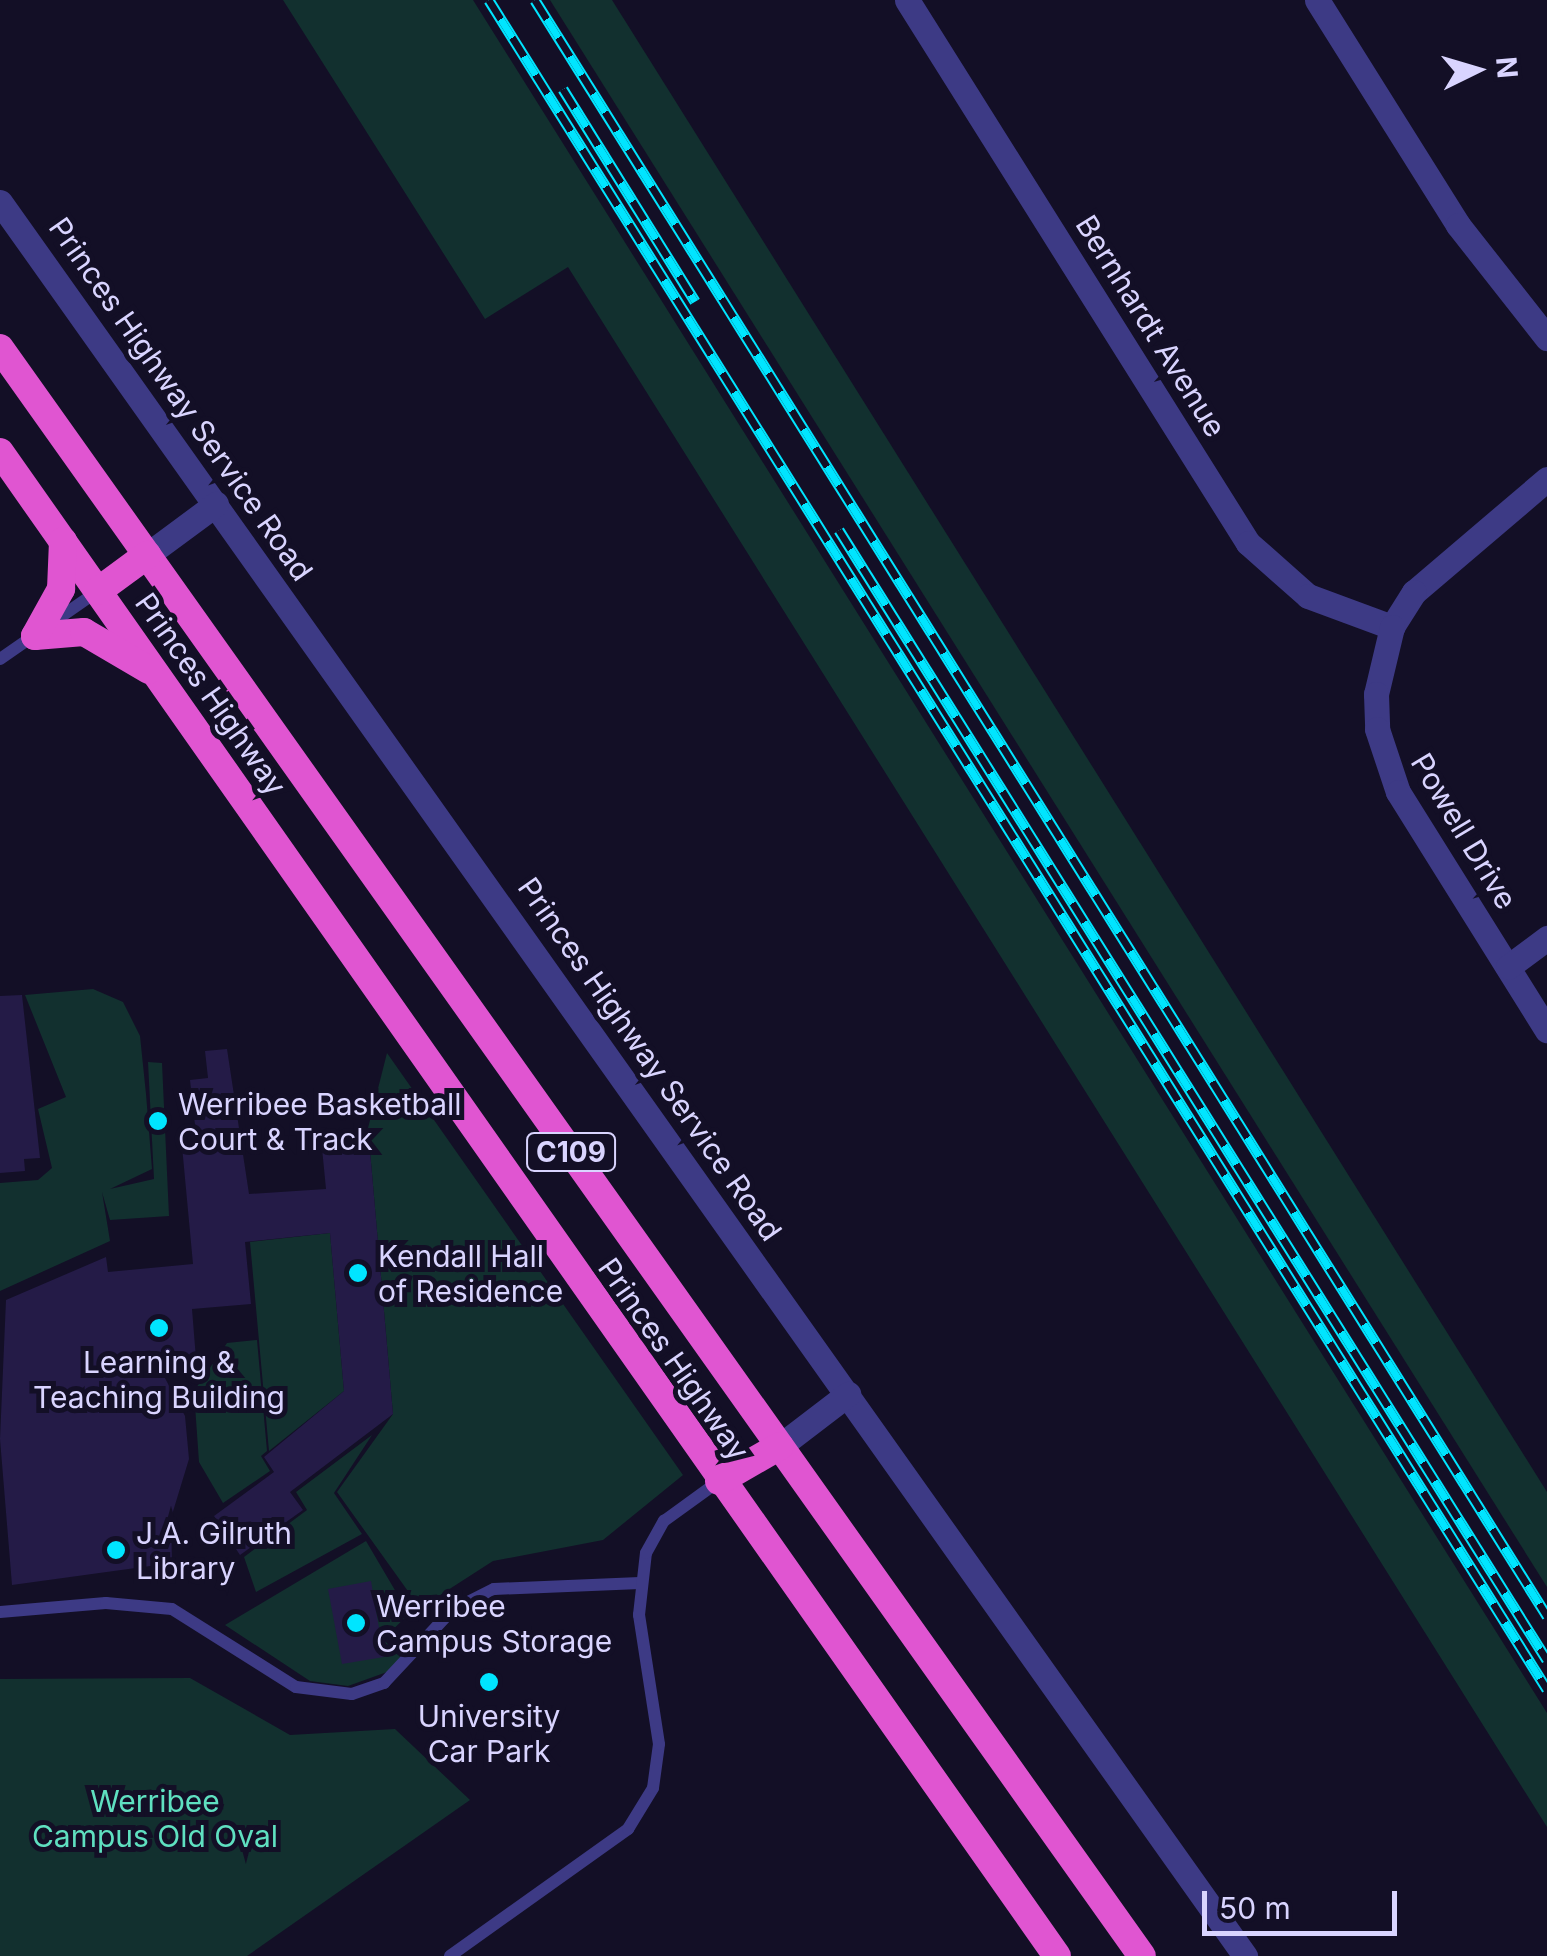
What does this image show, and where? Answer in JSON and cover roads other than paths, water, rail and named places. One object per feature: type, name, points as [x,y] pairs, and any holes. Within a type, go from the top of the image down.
[{"type":"highway","name":"Princes Highway","points":[[0,348],[1142,1956]]},
{"type":"highway","name":"Princes Highway","points":[[0,452],[719,1481],[1057,1956]]},
{"type":"highway","points":[[34,636],[61,589],[63,541]]},
{"type":"highway","points":[[98,591],[147,555]]},
{"type":"highway","points":[[34,636],[84,632],[158,676]]},
{"type":"highway","points":[[719,1481],[780,1446]]},
{"type":"street","name":"Bernhardt Avenue","points":[[907,0],[1248,542],[1308,596],[1392,627]]},
{"type":"street","points":[[1318,0],[1458,225],[1547,338]]},
{"type":"street","name":"Princes Highway Service Road","points":[[0,202],[1246,1956]]},
{"type":"street","name":"Powell Drive","points":[[1547,479],[1443,564],[1392,627],[1376,694],[1384,762],[1547,1030]]},
{"type":"street","name":"Princes Highway","points":[[147,555],[216,504]]},
{"type":"street","points":[[1508,967],[1547,938]]},
{"type":"street","points":[[780,1446],[848,1394]]},
{"type":"lane","points":[[0,660],[98,591]]},
{"type":"lane","points":[[450,1956],[628,1830],[653,1788],[659,1744],[640,1583],[664,1522],[719,1481]]},
{"type":"lane","points":[[0,1612],[106,1603],[172,1609],[296,1687],[352,1694],[384,1683],[452,1610],[494,1589],[640,1583]]},
{"type":"railway","points":[[489,0],[1547,1689]]},
{"type":"railway","points":[[535,0],[1547,1616]]},
{"type":"railway","points":[[563,89],[695,301]]},
{"type":"railway","points":[[839,530],[1547,1660]]},
{"type":"place","name":"Werribee Basketball Court & Track","points":[[158,1121]]},
{"type":"place","name":"Kendall Hall of Residence","points":[[358,1273]]},
{"type":"place","name":"Learning & Teaching Building","points":[[159,1328]]},
{"type":"place","name":"J.A. Gilruth Library","points":[[116,1550]]},
{"type":"place","name":"Werribee Campus Storage","points":[[356,1623]]},
{"type":"place","name":"University Car Park","points":[[489,1682]]},
{"type":"park label","name":"Werribee Campus Old Oval","points":[[155,1818]]}]
